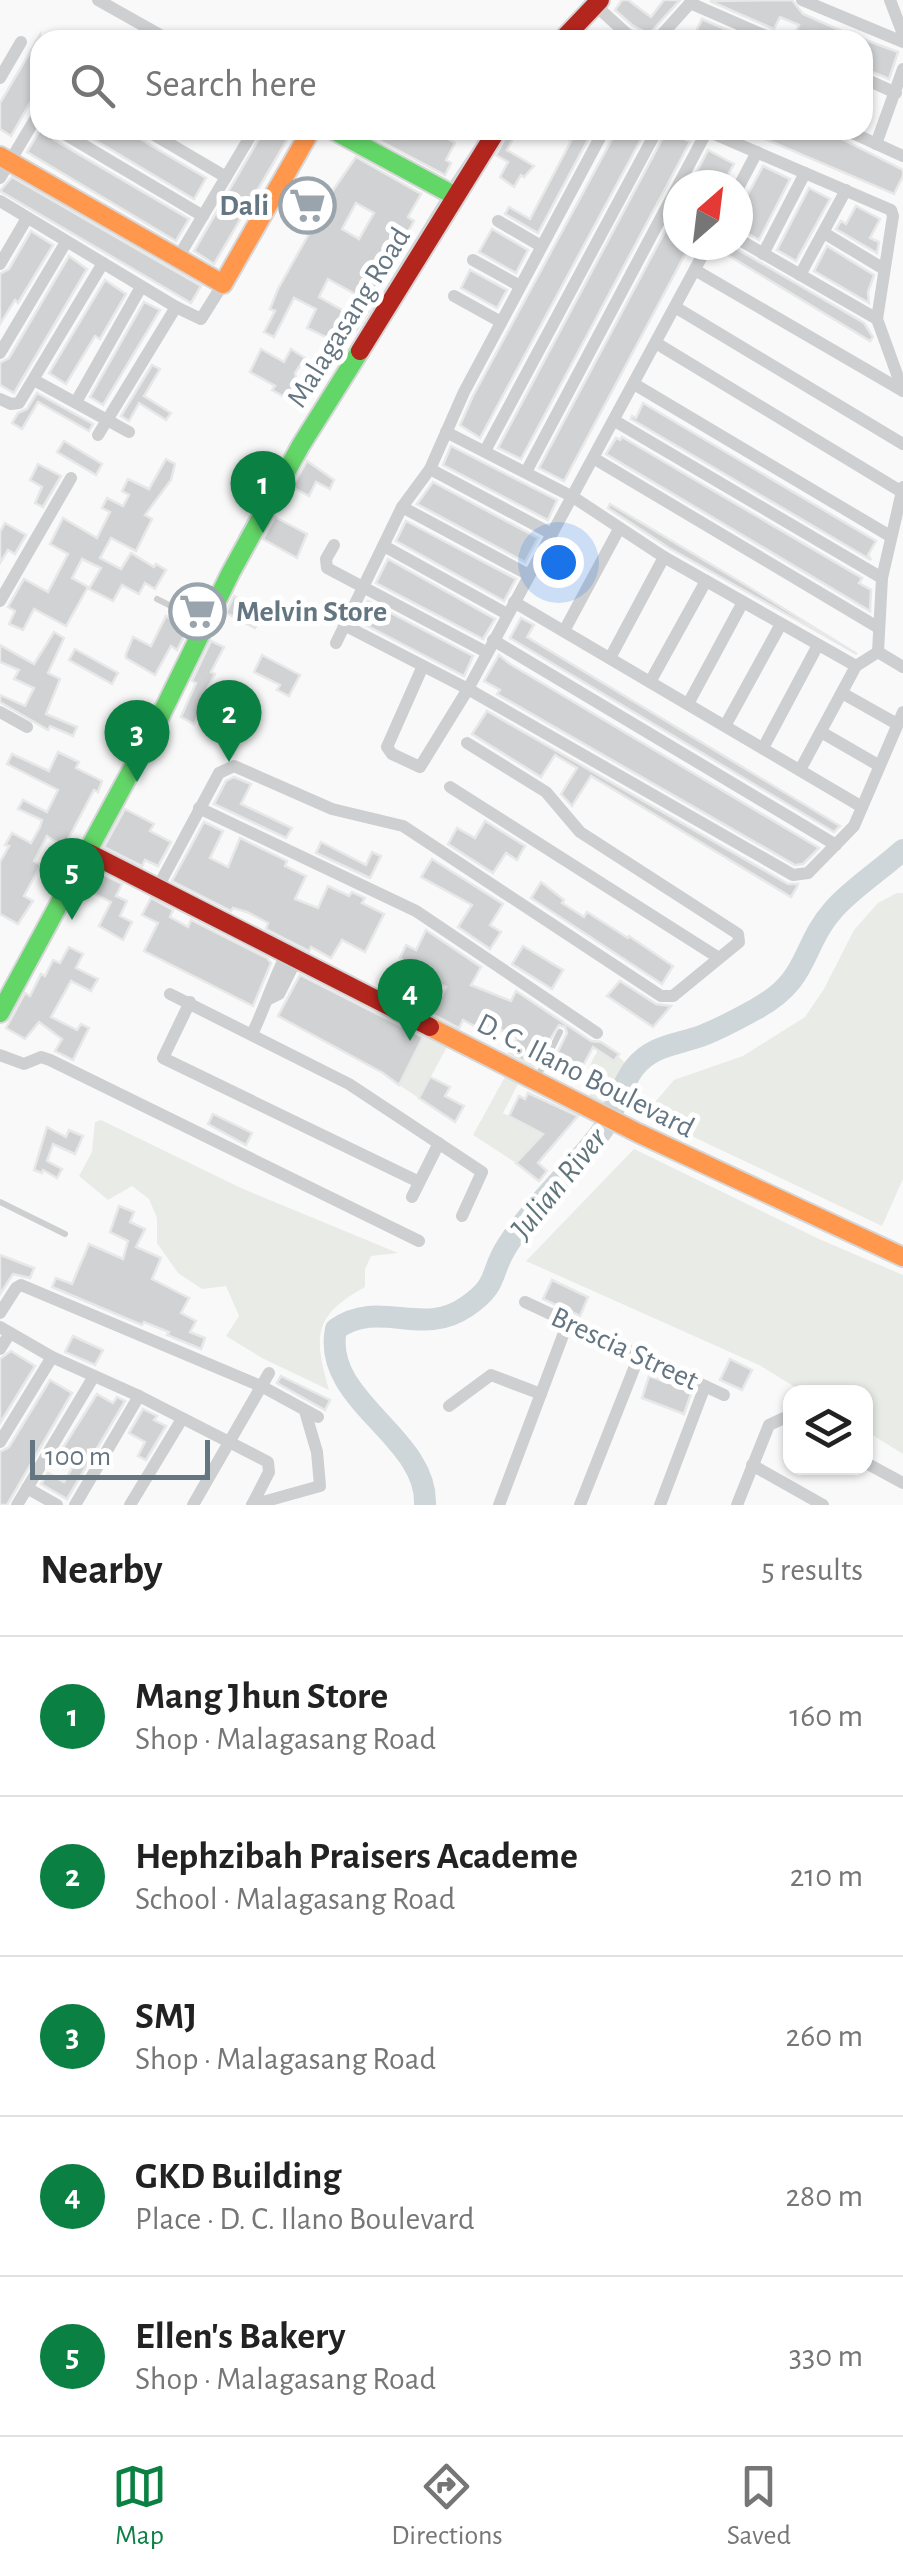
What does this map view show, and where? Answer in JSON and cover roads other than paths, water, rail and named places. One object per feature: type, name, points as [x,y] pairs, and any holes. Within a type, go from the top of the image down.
[{"type":"street","points":[[98,0],[151,30]]},
{"type":"street","points":[[802,0],[903,42]]},
{"type":"street","points":[[890,0],[903,34]]},
{"type":"street","points":[[665,30],[691,2],[753,30]]},
{"type":"street","points":[[572,30],[598,3],[623,30]]},
{"type":"street","points":[[0,78],[21,42]]},
{"type":"street","points":[[876,144],[903,69]]},
{"type":"street","points":[[873,82],[896,92]]},
{"type":"street","points":[[0,178],[6,159],[30,128]]},
{"type":"street","points":[[75,140],[203,216]]},
{"type":"street","points":[[163,140],[226,178]]},
{"type":"street","points":[[179,256],[248,140]]},
{"type":"street","points":[[0,201],[202,319],[304,140]]},
{"type":"street","points":[[351,140],[455,196]]},
{"type":"street","name":"Malagasang Road","points":[[0,1013],[302,445],[491,140]]},
{"type":"street","points":[[336,643],[402,507],[430,468],[501,322],[599,140]]},
{"type":"street","points":[[485,450],[653,140]]},
{"type":"street","points":[[526,472],[701,140]]},
{"type":"street","points":[[695,270],[903,391],[877,319],[891,210],[729,140]]},
{"type":"street","points":[[867,140],[903,156]]},
{"type":"street","points":[[748,170],[757,152]]},
{"type":"street","points":[[6,159],[223,284]]},
{"type":"street","points":[[763,254],[805,172]]},
{"type":"street","points":[[800,275],[846,190]]},
{"type":"street","points":[[0,264],[27,218]]},
{"type":"street","points":[[498,221],[542,246]]},
{"type":"street","points":[[824,233],[884,268]]},
{"type":"street","points":[[0,352],[66,242]]},
{"type":"street","points":[[753,248],[877,319]]},
{"type":"street","points":[[474,260],[520,286]]},
{"type":"street","points":[[422,668],[386,746],[392,754],[420,767],[468,689],[700,260]]},
{"type":"street","points":[[0,400],[16,405],[103,263]]},
{"type":"street","points":[[76,402],[142,287]]},
{"type":"street","points":[[454,296],[501,322]]},
{"type":"street","points":[[98,435],[176,307]]},
{"type":"street","points":[[675,308],[903,444]]},
{"type":"street","points":[[656,343],[902,490],[882,578],[878,652]]},
{"type":"street","points":[[34,380],[129,432]]},
{"type":"street","points":[[634,384],[890,536]]},
{"type":"street","points":[[615,421],[882,578]]},
{"type":"street","points":[[446,432],[574,497],[664,558],[856,666]]},
{"type":"street","points":[[595,459],[879,628]]},
{"type":"street","points":[[430,468],[552,534]]},
{"type":"street","points":[[0,601],[71,478]]},
{"type":"street","points":[[402,507],[529,575]]},
{"type":"street","points":[[564,631],[620,528]]},
{"type":"street","points":[[334,545],[326,559],[327,568],[489,646],[836,845]]},
{"type":"street","points":[[384,546],[564,631],[862,807]]},
{"type":"street","points":[[610,658],[664,558]]},
{"type":"street","points":[[650,682],[706,581]]},
{"type":"street","points":[[688,704],[743,602]]},
{"type":"street","points":[[725,726],[780,624]]},
{"type":"street","points":[[346,626],[468,689],[793,875],[808,873],[854,826],[900,718],[842,693]]},
{"type":"street","points":[[763,748],[818,645]]},
{"type":"street","points":[[800,770],[856,666],[878,652]]},
{"type":"street","points":[[878,652],[903,668]]},
{"type":"street","points":[[0,712],[27,727]]},
{"type":"street","points":[[821,732],[878,765]]},
{"type":"street","points":[[158,887],[218,773],[234,766],[332,809],[392,820],[661,996],[673,996],[739,942],[738,934],[580,832],[546,792],[467,743]]},
{"type":"street","points":[[450,787],[720,958]]},
{"type":"street","points":[[200,808],[416,911],[597,1032]]},
{"type":"street","name":"D. C. Ilano Boulevard","points":[[87,852],[290,961],[417,1020],[629,1129],[903,1257]]},
{"type":"street","points":[[253,1032],[270,999],[278,994],[290,961]]},
{"type":"street","points":[[170,994],[253,1032],[349,1084],[482,1172],[462,1216]]},
{"type":"street","points":[[190,1002],[163,1058],[418,1182]]},
{"type":"street","points":[[0,1055],[24,1064],[41,1056],[419,1241]]},
{"type":"street","points":[[412,1197],[439,1143]]},
{"type":"street","points":[[0,1313],[21,1285],[263,1387],[311,1414],[320,1486],[252,1505]]},
{"type":"street","name":"Brescia Street","points":[[525,1302],[724,1395]]},
{"type":"street","points":[[499,1505],[568,1322]]},
{"type":"street","points":[[0,1349],[5,1330],[52,1357],[268,1462],[269,1472],[252,1505]]},
{"type":"street","points":[[580,1505],[640,1356]]},
{"type":"street","points":[[0,1442],[52,1357]]},
{"type":"street","points":[[193,1505],[269,1372]]},
{"type":"street","points":[[449,1406],[491,1375],[541,1394]]},
{"type":"street","points":[[16,1505],[94,1376]]},
{"type":"street","points":[[660,1505],[706,1386]]},
{"type":"street","points":[[75,1505],[139,1396]]},
{"type":"street","points":[[737,1505],[769,1425],[783,1418]]},
{"type":"street","points":[[130,1505],[182,1419]]},
{"type":"street","points":[[752,1465],[795,1498],[823,1505]]},
{"type":"street","points":[[873,1467],[903,1483]]},
{"type":"street","points":[[27,1488],[57,1505]]},
{"type":"lane","points":[[157,598],[206,624]]},
{"type":"lane","points":[[392,1008],[404,986],[411,986],[427,997],[417,1020]]},
{"type":"lane","points":[[536,1081],[560,1032]]},
{"type":"lane","points":[[0,1202],[65,1234]]},
{"type":"waterway","points":[[449,187],[480,140]]},
{"type":"waterway","points":[[341,365],[443,198]]},
{"type":"waterway","points":[[240,537],[269,484]]},
{"type":"waterway","points":[[203,608],[210,594]]},
{"type":"waterway","name":"Julian River","points":[[425,1505],[421,1481],[410,1459],[344,1377],[336,1354],[336,1329],[369,1317],[449,1316],[477,1299],[489,1285],[517,1231],[604,1127],[641,1060],[657,1050],[722,1027],[774,998],[796,974],[834,909],[903,850]]},
{"type":"place","name":"Dali","points":[[308,205]]},
{"type":"place","name":"Mang Jhun Store","points":[[263,533]]},
{"type":"place","name":"Melvin Store","points":[[197,611]]},
{"type":"place","name":"Hephzibah Praisers Academe","points":[[229,762]]},
{"type":"place","name":"SMJ","points":[[137,782]]},
{"type":"place","name":"Ellen's Bakery","points":[[72,920]]},
{"type":"place","name":"GKD Building","points":[[410,1041]]}]
